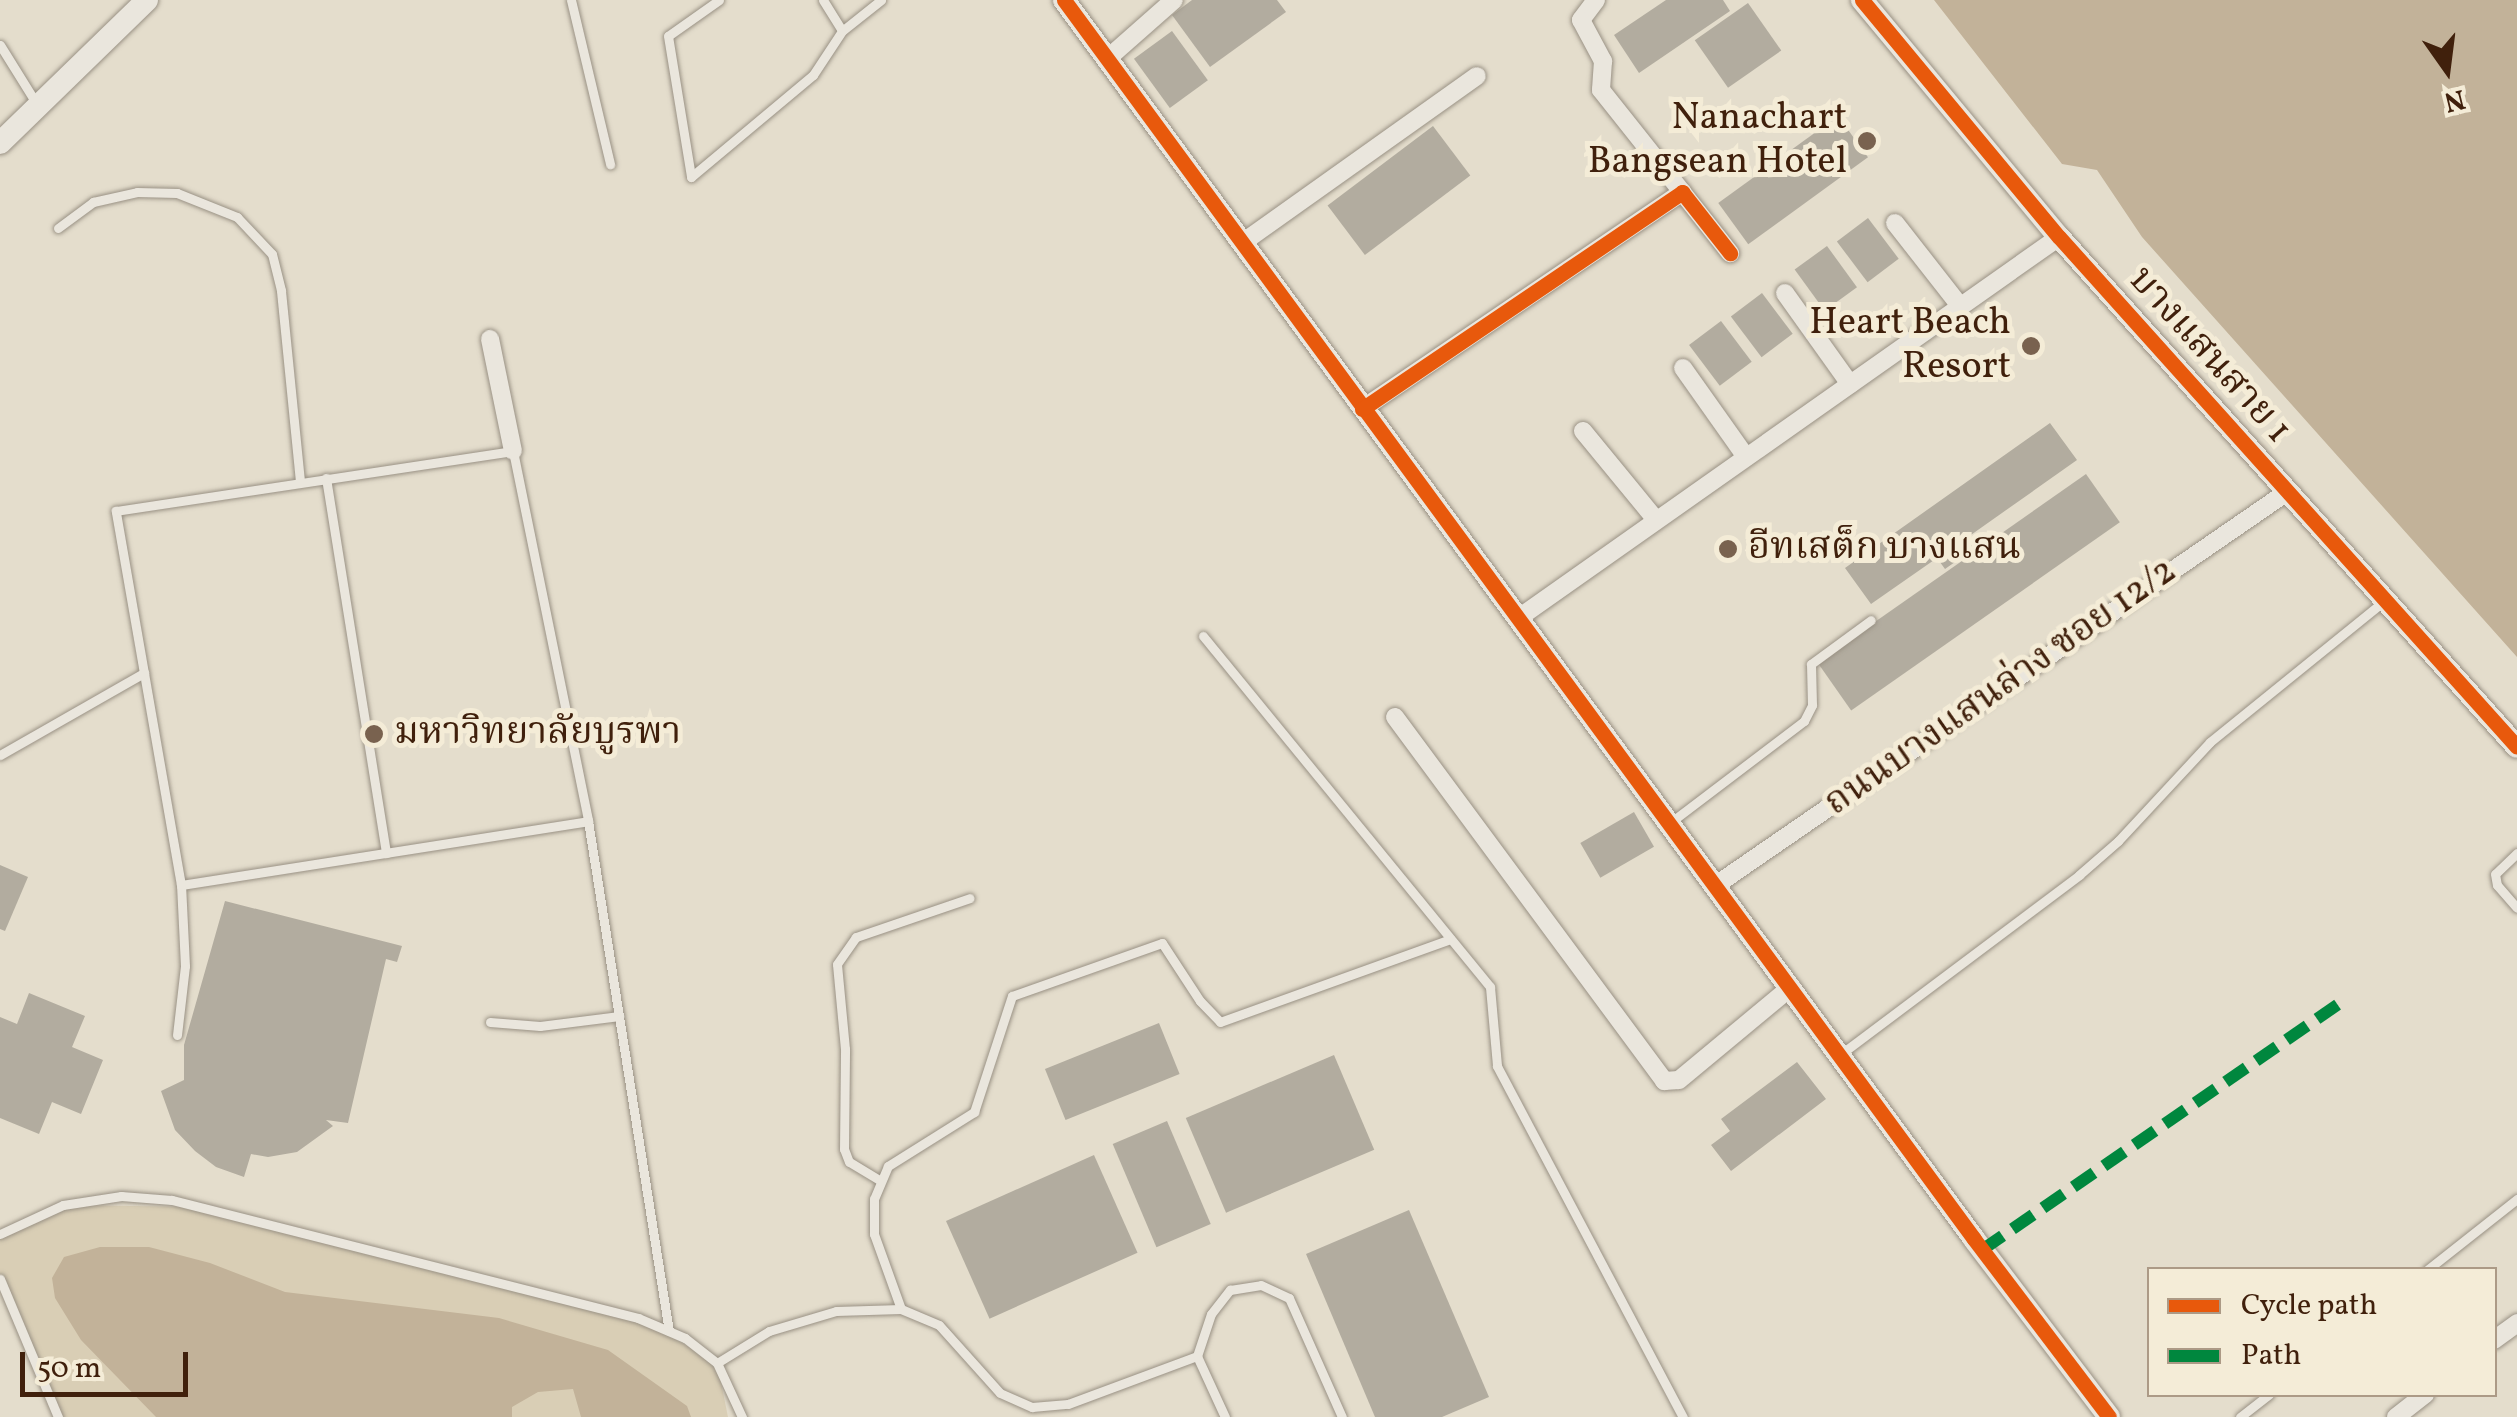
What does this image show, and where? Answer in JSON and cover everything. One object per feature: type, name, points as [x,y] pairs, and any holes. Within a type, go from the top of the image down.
[{"type":"street","points":[[0,143],[147,0]]},
{"type":"street","points":[[1064,0],[2109,1417]]},
{"type":"street","points":[[1107,59],[1174,0]]},
{"type":"street","points":[[1596,0],[1580,20],[1598,46],[1601,90],[1730,253]]},
{"type":"street","name":"บางแสนสาย 1","points":[[1862,0],[2059,237],[2517,747]]},
{"type":"street","points":[[1242,243],[1477,76]]},
{"type":"street","points":[[1362,409],[1682,192]]},
{"type":"street","points":[[1895,223],[1960,306]]},
{"type":"street","points":[[1520,616],[2059,237]]},
{"type":"street","points":[[1785,293],[1850,384]]},
{"type":"street","points":[[490,339],[513,452]]},
{"type":"street","points":[[1683,368],[1746,458]]},
{"type":"street","points":[[1583,431],[1656,520]]},
{"type":"street","name":"ถนนบางแสนล่าง ซอย 12/2","points":[[1716,885],[2287,492]]},
{"type":"street","points":[[1395,717],[1664,1081],[1679,1080],[1791,987]]},
{"type":"street","points":[[2497,1338],[2517,1322]]},
{"type":"street","points":[[2396,1417],[2421,1397]]},
{"type":"lane","points":[[571,0],[610,164]]},
{"type":"lane","points":[[719,0],[668,36],[691,177],[813,76],[842,30],[881,0]]},
{"type":"lane","points":[[822,0],[842,30]]},
{"type":"lane","points":[[0,45],[38,106]]},
{"type":"lane","points":[[58,228],[92,202],[137,192],[178,193],[237,217],[272,254],[281,291],[300,482]]},
{"type":"lane","points":[[177,1035],[186,966],[181,885],[116,510],[513,452],[588,821],[669,1331]]},
{"type":"lane","points":[[326,478],[386,852]]},
{"type":"lane","points":[[1840,1054],[2078,875],[2118,841],[2210,742],[2385,600]]},
{"type":"lane","points":[[1670,822],[1804,720],[1812,706],[1812,664],[1871,620]]},
{"type":"lane","points":[[1203,636],[1490,986],[1496,1066],[1683,1417]]},
{"type":"lane","points":[[0,754],[144,673]]},
{"type":"lane","points":[[181,885],[588,821]]},
{"type":"lane","points":[[2517,853],[2495,874],[2497,884],[2517,908]]},
{"type":"lane","points":[[881,1181],[849,1162],[844,1148],[845,1049],[837,964],[856,937],[970,898]]},
{"type":"lane","points":[[901,1309],[874,1234],[874,1199],[888,1166],[974,1112],[1012,996],[1162,943],[1200,1001],[1220,1022],[1452,939]]},
{"type":"lane","points":[[490,1022],[540,1026],[619,1016]]},
{"type":"lane","points":[[0,1234],[63,1205],[120,1196],[172,1200],[621,1314],[669,1331],[717,1363],[742,1417]]},
{"type":"lane","points":[[2431,1267],[2517,1199]]},
{"type":"lane","points":[[0,1280],[58,1417]]},
{"type":"lane","points":[[1225,1417],[1197,1356],[1211,1314],[1230,1290],[1261,1285],[1289,1298],[1342,1417]]},
{"type":"lane","points":[[717,1363],[769,1332],[836,1310],[901,1309],[939,1326],[1000,1393],[1032,1407],[1068,1404],[1197,1356]]},
{"type":"lane","points":[[2240,1417],[2265,1397]]},
{"type":"shaded area","points":[[1934,0],[2517,0],[2517,657],[2142,237],[2097,170],[2062,164]]},
{"type":"shaded area","points":[[63,1205],[201,1207],[638,1318],[717,1363],[728,1417],[58,1417],[0,1279],[0,1234]]},
{"type":"shaded area","points":[[100,1247],[149,1247],[210,1263],[285,1292],[499,1318],[608,1350],[687,1406],[691,1417],[581,1417],[573,1389],[538,1392],[512,1407],[512,1417],[156,1417],[81,1340],[55,1298],[52,1278],[64,1257]]},
{"type":"building","points":[[1192,0],[1277,0],[1286,12],[1210,67],[1172,15]]},
{"type":"building","points":[[1666,0],[1723,0],[1730,11],[1639,73],[1614,35]]},
{"type":"building","points":[[1748,3],[1781,51],[1728,88],[1695,40]]},
{"type":"building","points":[[1172,31],[1208,80],[1170,108],[1134,59]]},
{"type":"building","points":[[1838,116],[1868,157],[1748,244],[1718,203]]},
{"type":"building","points":[[1433,126],[1470,176],[1365,255],[1328,205]]},
{"type":"building","points":[[1868,218],[1899,259],[1868,282],[1837,241]]},
{"type":"building","points":[[1827,246],[1857,287],[1825,311],[1795,270]]},
{"type":"building","points":[[1762,293],[1793,334],[1762,357],[1731,316]]},
{"type":"building","points":[[1721,321],[1752,362],[1720,386],[1689,345]]},
{"type":"building","points":[[2050,423],[2077,460],[1968,537],[1975,548],[1945,569],[1937,558],[1871,604],[1845,568]]},
{"type":"building","points":[[2086,474],[2120,522],[1851,710],[1817,662]]},
{"type":"building","points":[[1634,812],[1654,847],[1600,878],[1580,843]]},
{"type":"building","points":[[0,865],[28,877],[5,931],[0,929]]},
{"type":"building","points":[[225,901],[402,946],[397,962],[386,959],[348,1123],[326,1120],[333,1126],[297,1152],[268,1157],[251,1154],[244,1177],[216,1167],[195,1151],[175,1130],[161,1091],[184,1080],[184,1045]]},
{"type":"building","points":[[29,993],[85,1016],[72,1047],[103,1060],[81,1114],[52,1102],[39,1134],[0,1118],[0,1017],[17,1024]]},
{"type":"building","points":[[1159,1023],[1180,1074],[1066,1120],[1045,1069]]},
{"type":"building","points":[[1334,1055],[1374,1150],[1226,1213],[1186,1118]]},
{"type":"building","points":[[1797,1062],[1826,1099],[1731,1171],[1711,1145],[1730,1131],[1721,1119]]},
{"type":"building","points":[[1167,1121],[1211,1224],[1156,1247],[1113,1144]]},
{"type":"building","points":[[1094,1155],[1138,1253],[990,1319],[946,1221]]},
{"type":"building","points":[[1409,1210],[1489,1397],[1442,1417],[1375,1417],[1306,1254]]},
{"type":"marked path","points":[[1982,1250],[2344,1000]]},
{"type":"cycle path","points":[[1064,0],[1974,1239],[2109,1417]]},
{"type":"cycle path","points":[[1862,0],[2059,237],[2517,747]]},
{"type":"cycle path","points":[[1362,409],[1682,192],[1730,253]]},
{"type":"place","name":"Nanachart Bangsean Hotel","points":[[1867,141]]},
{"type":"place","name":"Heart Beach Resort","points":[[2031,346]]},
{"type":"place","name":"อีทเสต็ก บางแสน","points":[[1728,549]]},
{"type":"place","name":"มหาวิทยาลัยบูรพา","points":[[374,734]]}]
